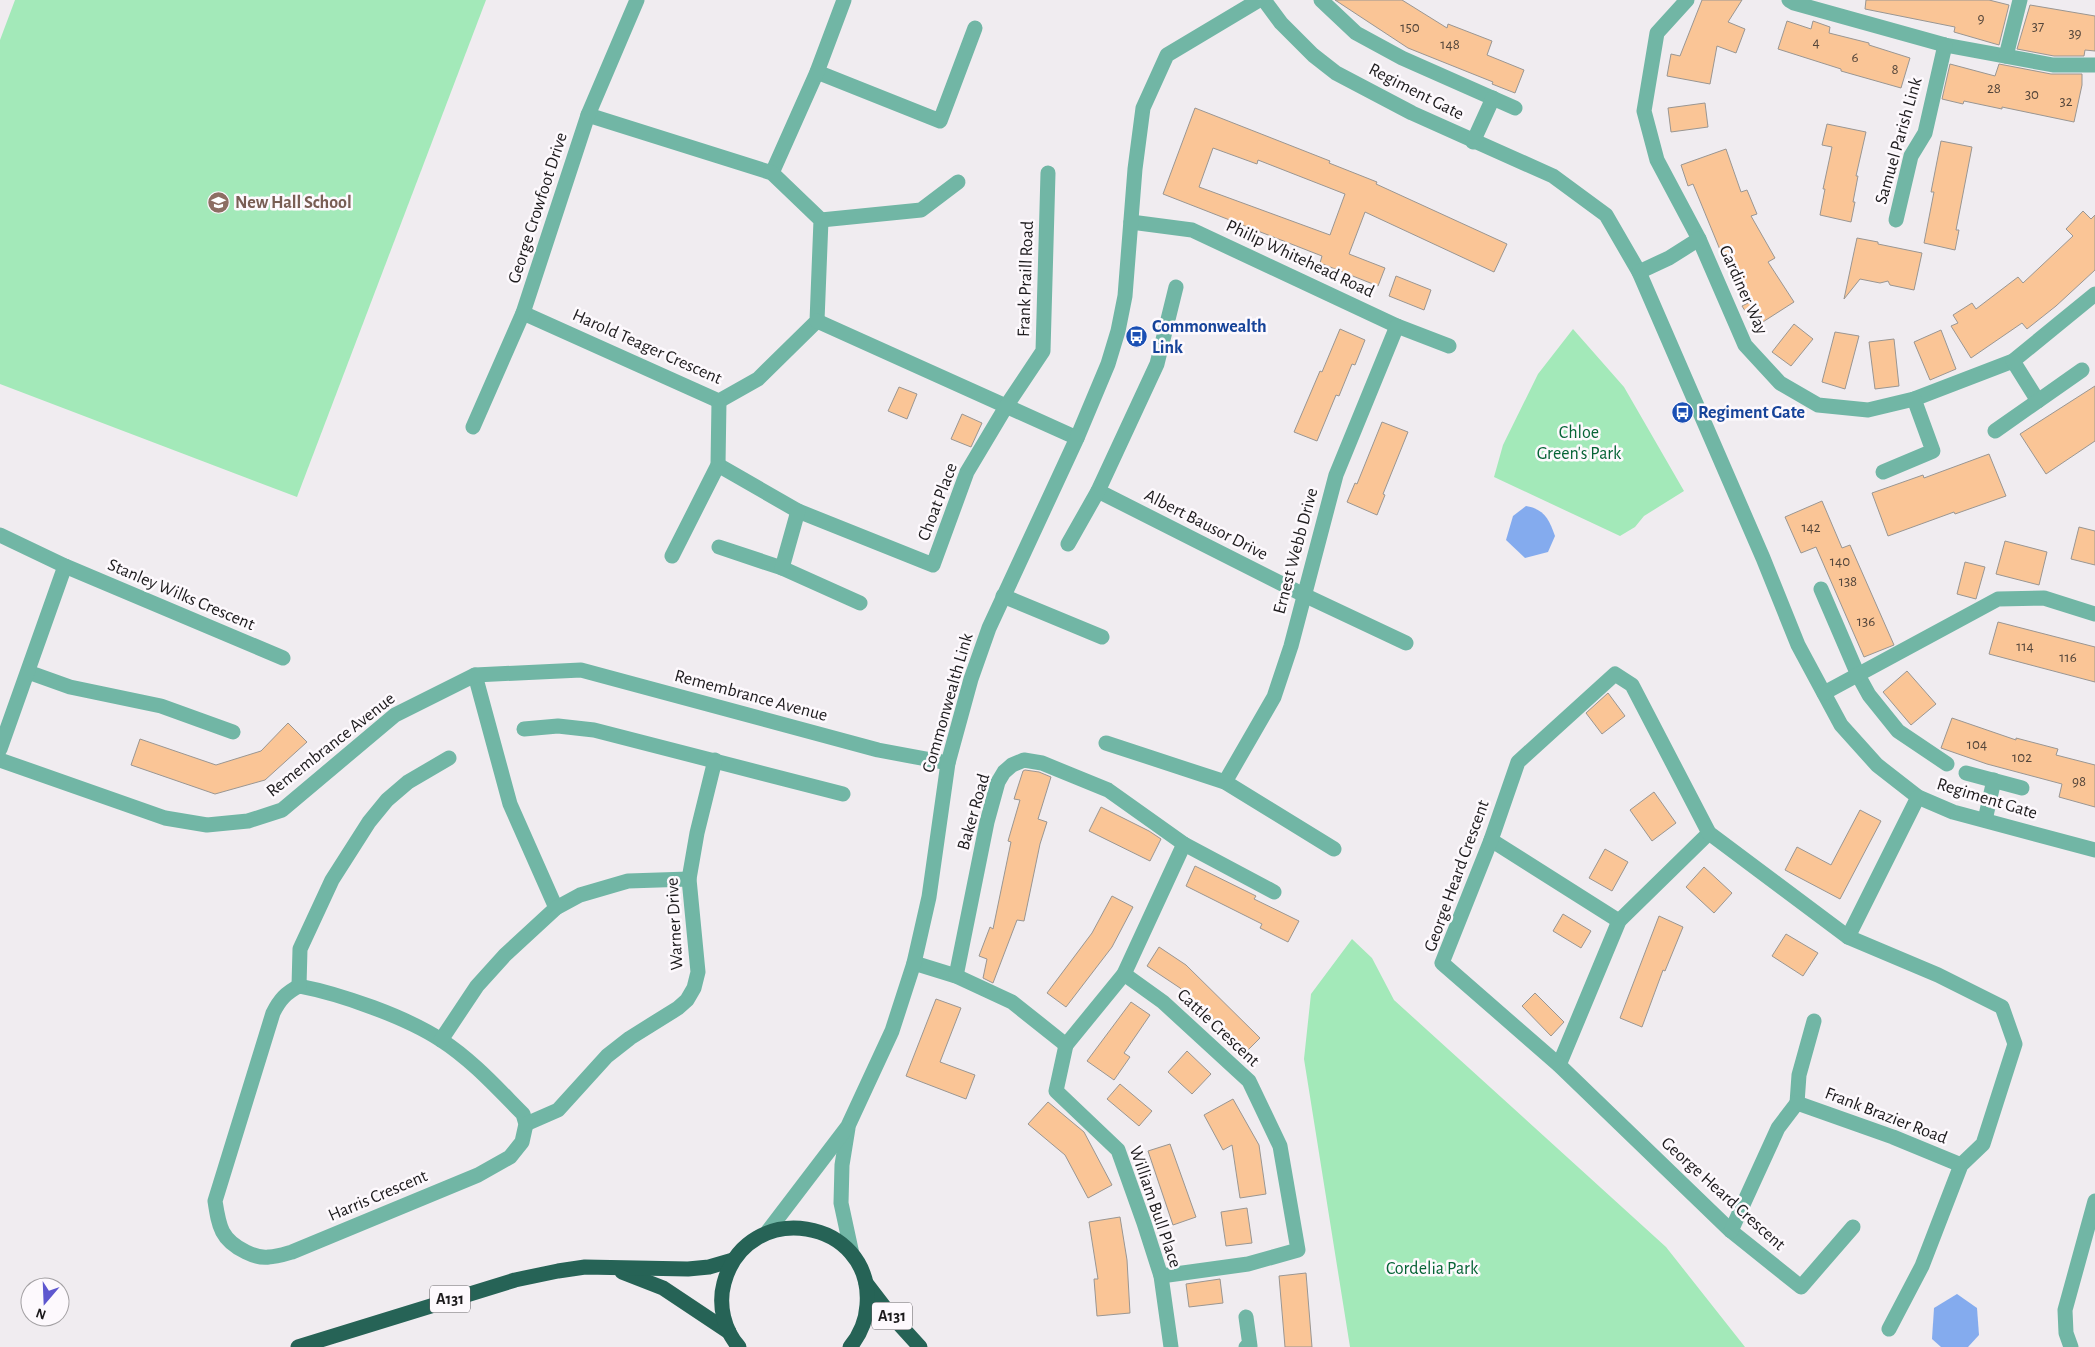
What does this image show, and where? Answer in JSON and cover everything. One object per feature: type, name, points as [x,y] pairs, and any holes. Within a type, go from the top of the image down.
[{"type":"highway","points":[[736,1343],[723,1318],[722,1288],[726,1273],[733,1260],[755,1238],[768,1231],[798,1226],[813,1229],[841,1243],[852,1254],[860,1268],[866,1282],[868,1298],[866,1314],[862,1328],[850,1347]]},
{"type":"highway","name":"A131","points":[[298,1347],[515,1280],[558,1271],[586,1267],[688,1269],[709,1267],[733,1260]]},
{"type":"highway","name":"A131","points":[[606,1268],[663,1288],[736,1343]]},
{"type":"highway","name":"A131","points":[[866,1282],[889,1313],[920,1347]]},
{"type":"street","name":"George Crowfoot Drive","points":[[472,427],[523,313],[588,115],[637,0]]},
{"type":"street","points":[[772,173],[817,72],[844,0]]},
{"type":"street","name":"Commonwealth Link","points":[[768,1231],[848,1126],[892,1031],[914,963],[929,897],[948,763],[971,679],[989,628],[1003,596],[1077,438],[1108,364],[1118,331],[1125,296],[1135,169],[1143,108],[1167,55],[1259,0]]},
{"type":"street","name":"Regiment Gate","points":[[1264,0],[1281,23],[1313,55],[1336,72],[1412,113],[1473,142],[1553,176],[1606,215],[1639,272],[1763,558],[1798,645],[1841,725],[1877,765],[1918,797],[1953,812],[2095,850]]},
{"type":"street","points":[[1321,0],[1356,33],[1402,58],[1515,108]]},
{"type":"street","name":"Gardiner Way","points":[[1687,0],[1658,33],[1644,111],[1657,160],[1699,239],[1745,345],[1780,383],[1818,404],[1868,410],[1914,399],[2013,361],[2095,294]]},
{"type":"street","points":[[1789,0],[1945,45],[2053,65],[2095,65]]},
{"type":"street","points":[[2006,56],[2020,0]]},
{"type":"street","points":[[817,72],[940,121],[975,28]]},
{"type":"street","name":"Samuel Parish Link","points":[[1896,220],[1911,156],[1925,133],[1945,45]]},
{"type":"street","points":[[1473,142],[1493,98]]},
{"type":"street","points":[[588,115],[772,173],[821,220],[817,321],[1077,438]]},
{"type":"street","name":"Frank Praill Road","points":[[1006,405],[1043,351],[1048,173]]},
{"type":"street","points":[[821,220],[921,210],[958,182]]},
{"type":"street","name":"Philip Whitehead Road","points":[[1131,222],[1192,230],[1397,326],[1449,346]]},
{"type":"street","name":"Gardiner Way","points":[[1639,272],[1669,258],[1699,239]]},
{"type":"street","points":[[1068,544],[1098,491],[1157,364],[1176,287]]},
{"type":"street","name":"Harold Teager Crescent","points":[[523,313],[719,401],[758,379],[817,321]]},
{"type":"street","name":"Ernest Webb Drive","points":[[1225,782],[1274,697],[1336,475],[1397,326]]},
{"type":"street","points":[[2013,361],[2038,401]]},
{"type":"street","points":[[1995,430],[2082,370]]},
{"type":"street","points":[[1883,472],[1933,451],[1914,399]]},
{"type":"street","points":[[672,556],[718,465],[719,401]]},
{"type":"street","name":"Choat Place","points":[[718,465],[798,511],[933,565],[967,472],[1006,405]]},
{"type":"street","name":"Albert Bausor Drive","points":[[1098,491],[1304,595],[1406,643]]},
{"type":"street","points":[[782,568],[798,511]]},
{"type":"street","name":"Stanley Wilks Crescent","points":[[0,535],[65,566],[283,658]]},
{"type":"street","points":[[719,547],[782,568],[860,603]]},
{"type":"street","points":[[0,749],[65,566]]},
{"type":"street","points":[[1821,589],[1858,675],[1869,694],[1898,731],[1947,764]]},
{"type":"street","points":[[1003,596],[1102,637]]},
{"type":"street","points":[[1824,693],[1998,599],[2044,598],[2095,614]]},
{"type":"street","name":"Remembrance Avenue","points":[[0,760],[165,818],[207,825],[248,821],[282,810],[395,715],[475,675],[581,670],[878,750],[948,763]]},
{"type":"street","points":[[28,672],[70,687],[161,706],[233,732]]},
{"type":"street","name":"George Heard Crescent","points":[[1853,1227],[1801,1287],[1731,1232],[1559,1064],[1442,963],[1491,840],[1518,762],[1616,674],[1632,685],[1709,833],[1848,937],[1938,975],[2002,1007],[2015,1044],[1983,1144],[1961,1165],[1922,1266],[1889,1329]]},
{"type":"street","points":[[475,675],[510,804],[556,908]]},
{"type":"street","points":[[524,729],[558,726],[594,730],[843,794]]},
{"type":"street","points":[[1106,743],[1225,782],[1334,849]]},
{"type":"street","points":[[450,758],[408,782],[387,800],[368,822],[332,880],[300,949],[299,986],[318,989],[401,1019],[441,1040],[479,1070],[523,1114],[526,1124]]},
{"type":"street","name":"Warner Drive","points":[[526,1124],[558,1110],[607,1056],[687,1000],[694,988],[698,972],[689,879],[697,833],[715,760]]},
{"type":"street","name":"Baker Road","points":[[956,976],[987,822],[998,782],[1004,772],[1012,765],[1024,760],[1042,763],[1108,790],[1184,844],[1274,892]]},
{"type":"street","points":[[1966,772],[2022,788]]},
{"type":"street","points":[[1984,820],[1994,780]]},
{"type":"street","points":[[1848,937],[1918,797]]},
{"type":"street","points":[[1559,1064],[1620,921],[1709,833]]},
{"type":"street","points":[[1491,840],[1620,921]]},
{"type":"street","points":[[914,963],[956,976],[1012,1002],[1066,1045],[1124,974],[1184,844]]},
{"type":"street","points":[[441,1040],[477,986],[505,955],[556,908],[580,895],[628,881],[689,879]]},
{"type":"street","name":"Cattle Crescent","points":[[1124,974],[1163,1002],[1249,1081],[1280,1146],[1298,1250],[1248,1264],[1161,1276]]},
{"type":"street","name":"Harris Crescent","points":[[299,986],[286,992],[273,1013],[215,1201],[218,1223],[224,1236],[234,1247],[250,1254],[269,1258],[292,1252],[478,1175],[510,1158],[522,1142],[526,1124]]},
{"type":"street","name":"Frank Brazier Road","points":[[1731,1232],[1778,1128],[1797,1103],[1799,1075],[1814,1021]]},
{"type":"street","name":"William Bull Place","points":[[1066,1045],[1056,1091],[1118,1150],[1161,1276],[1171,1347]]},
{"type":"street","name":"Frank Brazier Road","points":[[1797,1103],[1893,1137],[1961,1165]]},
{"type":"street","name":"Commonwealth Link","points":[[848,1126],[842,1165],[841,1203],[852,1254]]},
{"type":"street","points":[[2071,1347],[2066,1333],[2064,1310],[2095,1201]]},
{"type":"street","points":[[1246,1317],[1250,1346],[1246,1347]]},
{"type":"green space","name":"New Hall School","points":[[15,0],[486,0],[297,497],[0,384],[0,40]]},
{"type":"green space","name":"Chloe Green's Park","points":[[1573,329],[1624,387],[1684,491],[1644,516],[1635,527],[1620,536],[1494,477],[1503,445],[1538,374]]},
{"type":"green space","name":"Cordelia Park","points":[[1352,939],[1372,958],[1394,1000],[1666,1247],[1745,1347],[1350,1347],[1304,1059],[1311,994]]},
{"type":"water","points":[[1526,506],[1542,512],[1555,536],[1548,552],[1525,558],[1506,540],[1513,516]]},
{"type":"water","points":[[1957,1294],[1977,1308],[1979,1335],[1968,1347],[1941,1347],[1932,1339],[1934,1308]]},
{"type":"building","points":[[1335,0],[1402,0],[1447,28],[1448,24],[1492,41],[1487,55],[1524,70],[1515,93],[1492,84],[1493,82],[1408,48]]},
{"type":"building","points":[[1702,0],[1742,0],[1728,22],[1745,29],[1736,53],[1717,46],[1710,84],[1667,76],[1671,54],[1680,56]]},
{"type":"building","points":[[1866,0],[1989,0],[2009,5],[1999,45],[1954,32],[1955,27],[1865,9]]},
{"type":"building","points":[[2030,5],[2095,16],[2095,51],[2085,50],[2084,56],[2054,56],[2017,49]]},
{"type":"building","points":[[1787,21],[1811,29],[1813,21],[1830,27],[1829,33],[1869,43],[1869,45],[1910,58],[1901,88],[1841,71],[1841,69],[1778,49]]},
{"type":"building","points":[[1950,64],[1995,76],[1999,64],[2051,74],[2082,74],[2082,85],[2074,122],[2002,107],[2002,109],[1964,101],[1963,104],[1942,99]]},
{"type":"building","points":[[1705,103],[1708,127],[1671,132],[1668,108]]},
{"type":"building","points":[[1195,108],[1330,161],[1329,163],[1377,182],[1376,184],[1507,244],[1494,272],[1365,212],[1349,254],[1385,268],[1378,286],[1320,263],[1322,256],[1163,194]],"holes":[[[1213,148],[1257,164],[1258,160],[1345,194],[1330,235],[1199,187]]]},
{"type":"building","points":[[1827,124],[1866,132],[1856,176],[1858,176],[1851,222],[1820,215],[1825,189],[1823,189],[1832,147],[1822,145]]},
{"type":"building","points":[[1941,141],[1972,147],[1956,230],[1959,230],[1955,250],[1924,243]]},
{"type":"building","points":[[1726,149],[1741,192],[1747,190],[1757,214],[1751,216],[1775,258],[1768,262],[1794,302],[1755,327],[1742,306],[1748,303],[1723,257],[1693,184],[1688,186],[1681,165]]},
{"type":"building","points":[[2083,211],[2091,219],[2095,215],[2095,270],[2056,306],[2027,329],[2022,323],[1971,358],[1951,326],[1958,323],[1953,315],[1972,303],[1976,309],[2018,277],[2023,283],[2073,236],[2066,229]]},
{"type":"building","points":[[1857,238],[1922,253],[1914,290],[1890,285],[1888,281],[1880,283],[1860,279],[1844,299]]},
{"type":"building","points":[[1396,276],[1431,290],[1424,310],[1389,296]]},
{"type":"building","points":[[1794,324],[1813,339],[1791,366],[1772,352]]},
{"type":"building","points":[[1340,329],[1365,340],[1355,365],[1352,364],[1339,396],[1336,395],[1317,441],[1294,432]]},
{"type":"building","points":[[1941,330],[1956,369],[1930,380],[1914,342]]},
{"type":"building","points":[[1835,332],[1859,336],[1845,389],[1822,382]]},
{"type":"building","points":[[1894,339],[1899,386],[1875,389],[1869,342]]},
{"type":"building","points":[[2095,386],[2095,441],[2046,474],[2020,434]]},
{"type":"building","points":[[899,387],[917,394],[907,419],[888,411]]},
{"type":"building","points":[[962,414],[982,423],[971,447],[951,439]]},
{"type":"building","points":[[1382,422],[1408,432],[1383,494],[1385,495],[1377,515],[1347,502],[1355,483],[1357,484]]},
{"type":"building","points":[[1989,454],[2006,496],[1955,514],[1954,512],[1888,536],[1872,493],[1923,475],[1924,478]]},
{"type":"building","points":[[1822,501],[1842,548],[1850,545],[1894,645],[1864,657],[1816,547],[1801,553],[1785,517]]},
{"type":"building","points":[[2079,527],[2095,531],[2095,565],[2071,559]]},
{"type":"building","points":[[2005,541],[2047,552],[2039,585],[1996,574]]},
{"type":"building","points":[[1965,562],[1985,567],[1976,599],[1957,594]]},
{"type":"building","points":[[1998,622],[2095,647],[2095,682],[1989,654]]},
{"type":"building","points":[[1907,671],[1936,704],[1911,725],[1883,692]]},
{"type":"building","points":[[1608,693],[1625,716],[1602,734],[1586,713]]},
{"type":"building","points":[[1952,718],[2016,740],[2016,738],[2058,749],[2056,755],[2095,765],[2095,807],[2059,797],[2062,784],[1987,764],[1941,748]]},
{"type":"building","points":[[288,723],[307,742],[265,780],[215,794],[131,765],[140,739],[216,765],[261,751]]},
{"type":"building","points":[[1023,771],[1039,772],[1051,777],[1038,819],[1047,822],[1040,844],[1024,921],[1017,920],[993,983],[983,978],[987,959],[979,956],[990,927],[993,929],[1011,842],[1008,841],[1020,800],[1014,799]]},
{"type":"building","points":[[1654,792],[1676,823],[1652,841],[1630,810]]},
{"type":"building","points":[[1101,807],[1161,839],[1150,861],[1089,831]]},
{"type":"building","points":[[1860,810],[1881,821],[1840,899],[1785,870],[1797,847],[1831,865]]},
{"type":"building","points":[[1605,849],[1628,862],[1612,891],[1589,878]]},
{"type":"building","points":[[1195,866],[1256,896],[1254,899],[1299,921],[1288,942],[1260,928],[1262,924],[1186,886]]},
{"type":"building","points":[[1704,867],[1732,893],[1714,913],[1686,887]]},
{"type":"building","points":[[1112,896],[1133,907],[1112,947],[1066,1007],[1047,993],[1092,933]]},
{"type":"building","points":[[1563,914],[1591,931],[1581,948],[1553,931]]},
{"type":"building","points":[[1659,916],[1683,927],[1665,971],[1663,970],[1642,1027],[1620,1018]]},
{"type":"building","points":[[1786,934],[1818,953],[1803,976],[1772,956]]},
{"type":"building","points":[[1159,947],[1186,965],[1260,1038],[1247,1051],[1180,988],[1147,966]]},
{"type":"building","points":[[1535,993],[1564,1022],[1551,1036],[1522,1006]]},
{"type":"building","points":[[936,999],[961,1008],[940,1062],[975,1075],[966,1099],[906,1076]]},
{"type":"building","points":[[1131,1002],[1150,1015],[1124,1053],[1130,1057],[1114,1080],[1087,1061]]},
{"type":"building","points":[[1187,1051],[1211,1074],[1192,1094],[1168,1072]]},
{"type":"building","points":[[1120,1084],[1152,1111],[1139,1126],[1107,1099]]},
{"type":"building","points":[[1233,1099],[1259,1145],[1266,1194],[1240,1198],[1232,1145],[1223,1150],[1204,1115]]},
{"type":"building","points":[[1048,1102],[1084,1132],[1112,1185],[1088,1198],[1065,1155],[1028,1124]]},
{"type":"building","points":[[1170,1144],[1196,1217],[1173,1225],[1148,1151]]},
{"type":"building","points":[[1247,1208],[1252,1243],[1226,1246],[1221,1212]]},
{"type":"building","points":[[1120,1217],[1127,1260],[1130,1313],[1097,1316],[1094,1279],[1098,1279],[1089,1222]]},
{"type":"building","points":[[1306,1273],[1312,1347],[1285,1347],[1279,1276]]},
{"type":"building","points":[[1220,1279],[1223,1303],[1189,1307],[1186,1284]]},
{"type":"place","name":"New Hall School","points":[[219,203]]},
{"type":"place","name":"Commonwealth Link","points":[[1136,337]]},
{"type":"place","name":"Regiment Gate","points":[[1682,413]]}]
